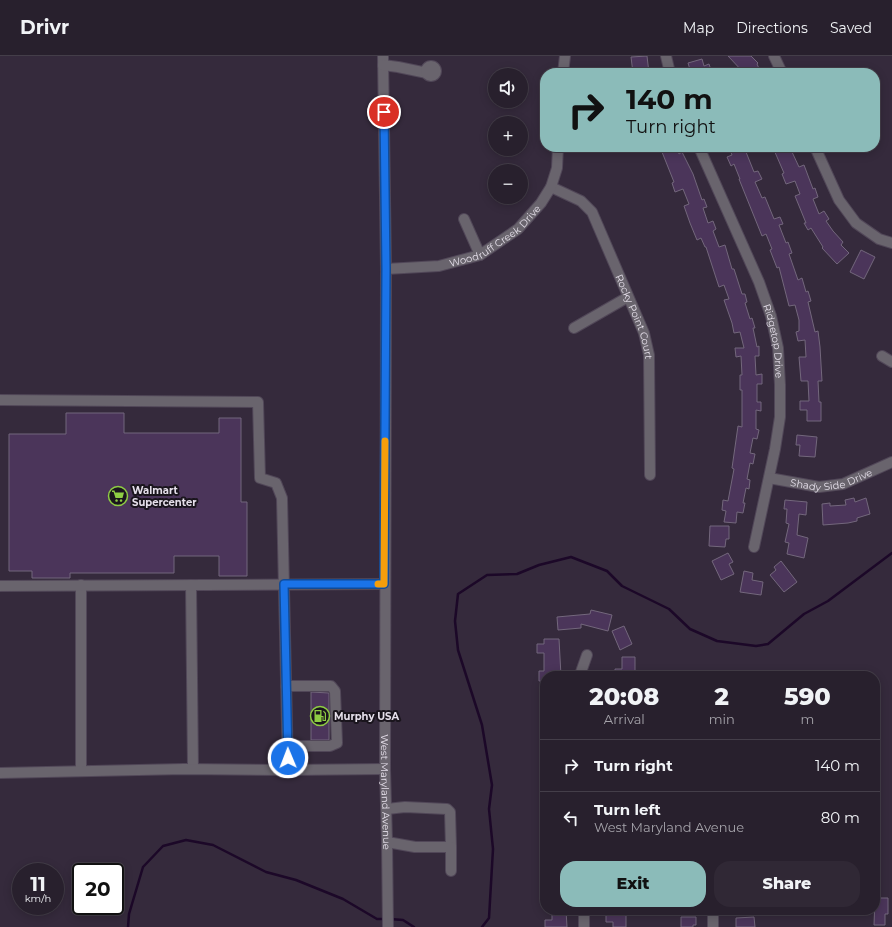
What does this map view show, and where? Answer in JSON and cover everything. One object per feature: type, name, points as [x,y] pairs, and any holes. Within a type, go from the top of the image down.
[{"type":"street","points":[[564,68],[565,56]]},
{"type":"street","points":[[666,56],[669,68]]},
{"type":"street","points":[[774,56],[780,68]]},
{"type":"street","points":[[383,61],[398,67],[426,73]]},
{"type":"street","name":"West Maryland Avenue","points":[[383,61],[386,269],[384,584],[385,768],[387,809],[388,926]]},
{"type":"street","name":"Woodruff Creek Drive","points":[[386,269],[439,266],[480,255],[518,229],[541,203],[551,187],[557,168],[558,152]]},
{"type":"street","name":"Ridgetop Drive","points":[[701,152],[759,282],[771,316],[778,348],[780,417],[775,449],[754,547]]},
{"type":"street","points":[[817,152],[839,200],[856,223],[879,240],[892,243]]},
{"type":"street","name":"Rocky Point Court","points":[[551,187],[581,201],[592,212],[644,333],[649,355],[650,475]]},
{"type":"street","points":[[464,219],[480,255]]},
{"type":"street","points":[[574,328],[628,297]]},
{"type":"street","points":[[882,356],[892,362]]},
{"type":"street","points":[[0,400],[258,402],[260,478],[276,483],[282,498],[288,770]]},
{"type":"street","name":"Shady Side Drive","points":[[769,478],[819,487],[843,484],[892,462]]},
{"type":"street","points":[[0,586],[384,584]]},
{"type":"street","points":[[81,585],[81,771]]},
{"type":"street","points":[[191,585],[193,769]]},
{"type":"street","points":[[581,671],[587,656]]},
{"type":"street","points":[[286,686],[331,686],[336,691],[337,743],[330,746],[288,746]]},
{"type":"street","points":[[0,773],[193,769],[288,770],[385,768]]},
{"type":"street","points":[[387,809],[405,807],[447,809],[450,812],[450,871]]},
{"type":"street","points":[[387,842],[415,847],[451,846]]},
{"type":"street","points":[[584,915],[584,927]]},
{"type":"street","points":[[713,915],[713,927]]},
{"type":"building","points":[[647,56],[648,68],[632,68],[631,57]]},
{"type":"building","points":[[728,56],[751,56],[758,63],[759,68],[739,68]]},
{"type":"building","points":[[702,59],[704,66],[709,64],[710,68],[690,68],[688,63]]},
{"type":"building","points":[[662,152],[678,152],[679,154],[682,152],[693,174],[702,200],[704,199],[707,207],[703,208],[708,223],[713,221],[716,229],[713,231],[719,247],[725,245],[732,269],[734,269],[742,294],[745,294],[747,302],[745,303],[750,319],[752,318],[755,328],[753,328],[757,347],[759,346],[759,356],[755,356],[756,375],[762,374],[762,384],[757,384],[757,402],[761,402],[761,411],[756,410],[756,429],[759,430],[757,439],[753,438],[750,453],[755,454],[753,464],[750,463],[747,479],[750,480],[749,489],[746,488],[743,513],[737,512],[736,523],[724,522],[726,511],[722,510],[723,500],[728,501],[734,469],[732,468],[738,426],[742,427],[742,390],[740,390],[740,375],[742,375],[741,356],[736,357],[735,348],[744,348],[740,332],[734,333],[724,300],[729,299],[724,285],[719,287],[706,247],[701,238],[697,240],[690,223],[684,206],[689,204],[683,189],[675,192],[672,183],[674,182]]},
{"type":"building","points":[[731,152],[746,152],[754,172],[758,171],[762,179],[755,182],[762,198],[765,197],[774,219],[780,217],[783,224],[779,225],[786,243],[788,242],[792,253],[789,254],[798,280],[802,278],[806,292],[808,291],[811,301],[808,302],[815,332],[818,331],[820,347],[822,381],[818,381],[819,402],[821,402],[821,421],[807,421],[807,410],[800,410],[800,401],[809,401],[808,381],[801,381],[799,357],[806,357],[805,340],[798,341],[796,332],[799,331],[799,320],[795,305],[789,306],[779,267],[777,268],[766,234],[762,236],[734,164],[731,166],[727,157],[732,155]]},
{"type":"building","points":[[775,152],[792,152],[799,167],[804,165],[813,189],[815,188],[818,197],[813,199],[819,214],[824,211],[829,219],[826,221],[843,242],[841,245],[849,253],[837,264],[822,248],[823,247],[811,228],[808,230],[804,223],[806,223],[795,196],[800,194],[795,181],[786,184],[782,174],[784,173]]},
{"type":"building","points":[[861,250],[875,257],[864,279],[850,272]]},
{"type":"building","name":"Walmart Supercenter","points":[[66,413],[124,413],[124,433],[219,433],[219,418],[241,418],[241,502],[247,502],[247,576],[219,576],[219,556],[174,556],[174,573],[70,573],[70,578],[32,578],[32,571],[9,571],[9,434],[66,434]]},
{"type":"building","points":[[797,435],[817,437],[815,457],[799,456],[800,445],[796,445]]},
{"type":"building","points":[[854,498],[855,502],[866,498],[870,514],[857,518],[857,521],[823,525],[822,504],[830,503],[830,506],[846,505],[845,500]]},
{"type":"building","points":[[785,500],[807,502],[806,515],[799,514],[797,535],[808,538],[804,558],[787,554],[789,543],[785,542],[789,524],[786,523],[787,509],[784,509]]},
{"type":"building","points":[[710,526],[729,526],[729,539],[726,539],[725,547],[709,546]]},
{"type":"building","points":[[728,553],[733,562],[729,564],[734,574],[721,580],[712,561]]},
{"type":"building","points":[[781,561],[797,582],[784,592],[770,575],[776,570],[774,567]]},
{"type":"building","points":[[744,571],[753,573],[752,580],[763,582],[761,595],[740,592]]},
{"type":"building","points":[[591,610],[612,615],[608,631],[581,624],[581,628],[558,630],[557,617],[590,614]]},
{"type":"building","points":[[624,626],[632,644],[620,650],[612,631]]},
{"type":"building","points":[[544,639],[559,639],[561,671],[544,671],[544,653],[537,653],[537,644],[544,644]]},
{"type":"building","points":[[622,657],[635,657],[635,671],[615,671],[615,669],[622,669]]},
{"type":"building","name":"Murphy USA","points":[[311,692],[329,693],[329,740],[311,740]]},
{"type":"building","points":[[880,898],[888,898],[888,914],[885,914],[885,925],[874,925],[874,915],[880,915]]},
{"type":"building","points":[[552,915],[566,915],[567,927],[545,927],[545,920],[552,920]]},
{"type":"building","points":[[606,915],[626,915],[626,927],[613,927],[613,922],[606,922]]},
{"type":"building","points":[[681,917],[696,917],[696,925],[693,925],[693,927],[681,927]]},
{"type":"building","points":[[754,917],[755,927],[736,927],[736,918]]},
{"type":"waterway","points":[[482,927],[489,918],[493,849],[489,809],[492,785],[482,725],[458,650],[455,621],[458,594],[487,575],[517,574],[539,565],[571,557],[607,571],[622,586],[669,609],[690,629],[717,641],[756,646],[768,644],[804,614],[828,601],[892,553]]},
{"type":"waterway","points":[[128,927],[129,914],[143,867],[163,846],[186,840],[213,845],[266,872],[296,880],[343,899],[377,919],[385,919]]},
{"type":"waterway","points":[[390,919],[403,920],[414,927]]},
{"type":"slow traffic","points":[[378,584],[384,584],[385,441]]},
{"type":"place","name":"Walmart Supercenter","points":[[118,496]]},
{"type":"place","name":"Murphy USA","points":[[320,716]]},
{"type":"route","points":[[288,758],[284,584],[384,584],[386,269],[384,112]]}]
